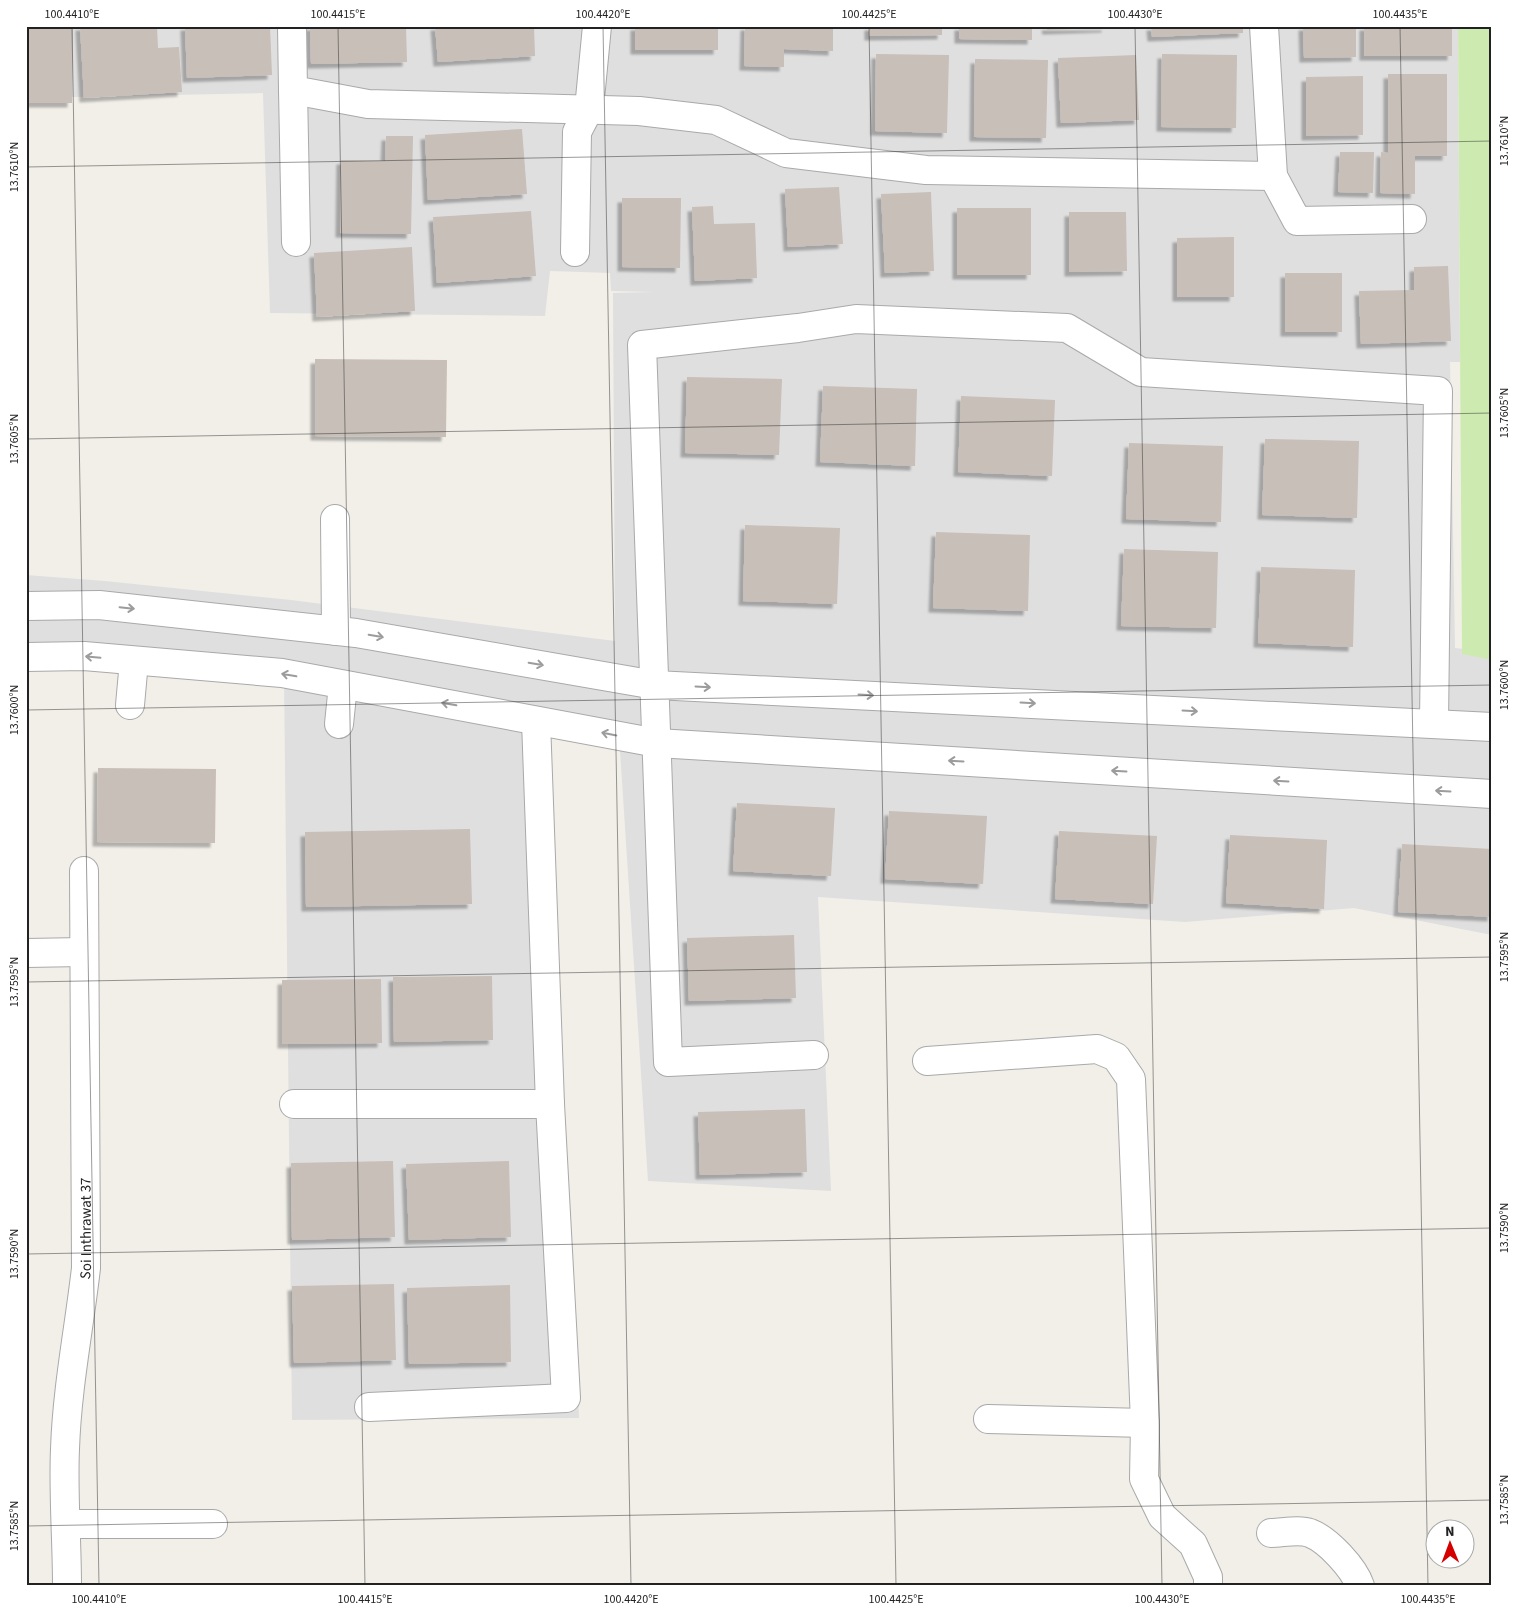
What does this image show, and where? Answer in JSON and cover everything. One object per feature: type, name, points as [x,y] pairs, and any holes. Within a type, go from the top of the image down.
[{"type":"street","points":[[292,26],[296,242]]},
{"type":"street","points":[[576,252],[577,132],[589,109],[597,26]]},
{"type":"street","points":[[1264,26],[1273,176],[1297,221],[1412,219]]},
{"type":"street","points":[[293,90],[368,104],[639,110],[716,120],[786,152],[926,170],[1273,176]]},
{"type":"street","points":[[814,1056],[668,1062],[642,345],[798,328],[856,319],[1067,328],[1141,372],[1438,391],[1434,723]]},
{"type":"street","points":[[335,519],[336,631]]},
{"type":"street","points":[[26,606],[99,605],[336,631],[655,685],[1492,727]]},
{"type":"street","points":[[26,657],[84,656],[282,673],[657,743],[1492,794]]},
{"type":"street","points":[[130,705],[134,661]]},
{"type":"street","points":[[339,724],[343,685]]},
{"type":"street","points":[[369,1407],[566,1398],[550,1104],[536,721]]},
{"type":"street","name":"Soi Inthrawat 37","points":[[67,1586],[65,1450],[71,1370],[80,1320],[86,1268],[84,871]]},
{"type":"street","points":[[26,953],[83,952]]},
{"type":"street","points":[[927,1061],[1097,1049],[1116,1057],[1131,1079],[1145,1423],[1144,1479],[1162,1516],[1193,1544],[1208,1577],[1208,1586]]},
{"type":"street","points":[[294,1104],[550,1104]]},
{"type":"street","points":[[988,1419],[1145,1423]]},
{"type":"street","points":[[67,1524],[213,1524]]},
{"type":"street","points":[[1270,1533],[1309,1533],[1336,1551],[1357,1576],[1360,1586]]},
{"type":"shaded area","points":[[26,26],[1458,26],[1460,362],[1450,362],[1455,648],[1492,652],[1492,935],[1354,908],[1185,922],[818,897],[831,1191],[648,1181],[619,735],[548,739],[579,1418],[292,1420],[284,674],[26,655],[26,575],[291,600],[615,641],[613,293],[654,292],[611,291],[610,273],[550,271],[545,316],[270,313],[263,93],[26,98]]},
{"type":"green space","points":[[1458,26],[1492,26],[1492,660],[1462,654]]},
{"type":"building","points":[[26,26],[73,26],[72,103],[26,103]]},
{"type":"building","points":[[80,26],[157,26],[158,48],[179,47],[182,92],[84,98]]},
{"type":"building","points":[[185,26],[270,26],[272,75],[187,78]]},
{"type":"building","points":[[310,26],[406,26],[407,62],[311,64]]},
{"type":"building","points":[[435,26],[534,26],[535,56],[438,62]]},
{"type":"building","points":[[635,26],[718,26],[718,50],[635,50]]},
{"type":"building","points":[[745,26],[833,26],[833,51],[784,49],[784,67],[744,66]]},
{"type":"building","points":[[869,26],[942,26],[942,35],[869,36]]},
{"type":"building","points":[[959,26],[1032,26],[1032,40],[959,39]]},
{"type":"building","points":[[1046,26],[1106,26],[1106,28],[1047,30]]},
{"type":"building","points":[[1151,26],[1243,26],[1243,33],[1152,37]]},
{"type":"building","points":[[1303,26],[1356,26],[1356,57],[1304,58]]},
{"type":"building","points":[[1364,26],[1452,26],[1452,56],[1364,56]]},
{"type":"building","points":[[876,54],[949,55],[947,133],[875,131]]},
{"type":"building","points":[[1162,54],[1237,55],[1236,128],[1161,127]]},
{"type":"building","points":[[1136,55],[1139,120],[1061,123],[1058,58]]},
{"type":"building","points":[[975,59],[1048,60],[1046,138],[974,137]]},
{"type":"building","points":[[1388,74],[1447,74],[1447,156],[1415,156],[1415,194],[1380,193],[1381,152],[1388,153]]},
{"type":"building","points":[[1363,76],[1363,135],[1306,136],[1306,77]]},
{"type":"building","points":[[522,129],[527,194],[428,200],[425,135]]},
{"type":"building","points":[[386,136],[413,136],[411,234],[340,233],[341,160],[385,161]]},
{"type":"building","points":[[1340,152],[1374,152],[1373,193],[1338,192]]},
{"type":"building","points":[[839,187],[843,244],[788,247],[785,189]]},
{"type":"building","points":[[931,192],[934,271],[885,273],[881,194]]},
{"type":"building","points":[[622,198],[681,198],[680,268],[622,267]]},
{"type":"building","points":[[713,206],[714,224],[755,223],[757,278],[695,281],[692,207]]},
{"type":"building","points":[[957,208],[1031,208],[1031,275],[957,275]]},
{"type":"building","points":[[531,211],[536,276],[437,283],[433,217]]},
{"type":"building","points":[[1069,212],[1126,212],[1127,271],[1069,272]]},
{"type":"building","points":[[1234,237],[1234,297],[1177,297],[1177,238]]},
{"type":"building","points":[[412,247],[415,311],[317,317],[314,253]]},
{"type":"building","points":[[1448,266],[1451,341],[1361,344],[1359,291],[1414,290],[1414,267]]},
{"type":"building","points":[[1285,273],[1342,273],[1342,332],[1285,332]]},
{"type":"building","points":[[315,359],[447,360],[446,437],[315,436]]},
{"type":"building","points":[[687,377],[782,379],[779,455],[685,453]]},
{"type":"building","points":[[823,386],[917,389],[915,466],[820,462]]},
{"type":"building","points":[[961,396],[1055,400],[1052,476],[958,472]]},
{"type":"building","points":[[1265,439],[1359,441],[1357,518],[1262,515]]},
{"type":"building","points":[[1129,443],[1223,446],[1221,522],[1126,519]]},
{"type":"building","points":[[745,525],[840,528],[837,604],[743,601]]},
{"type":"building","points":[[936,532],[1030,535],[1028,611],[933,608]]},
{"type":"building","points":[[1124,549],[1218,552],[1216,628],[1121,626]]},
{"type":"building","points":[[1261,567],[1355,570],[1353,647],[1258,643]]},
{"type":"building","points":[[98,768],[216,769],[215,843],[97,842]]},
{"type":"building","points":[[737,803],[835,808],[831,876],[733,871]]},
{"type":"building","points":[[889,811],[987,816],[983,884],[885,879]]},
{"type":"building","points":[[470,829],[472,904],[306,907],[305,832]]},
{"type":"building","points":[[1059,831],[1157,836],[1153,904],[1055,899]]},
{"type":"building","points":[[1230,835],[1327,840],[1324,909],[1226,903]]},
{"type":"building","points":[[1402,844],[1492,849],[1492,917],[1398,912]]},
{"type":"building","points":[[794,935],[796,998],[689,1001],[687,938]]},
{"type":"building","points":[[492,976],[493,1040],[394,1042],[393,977]]},
{"type":"building","points":[[381,979],[382,1043],[282,1044],[282,980]]},
{"type":"building","points":[[805,1109],[807,1172],[700,1175],[698,1112]]},
{"type":"building","points":[[393,1161],[395,1237],[292,1240],[291,1163]]},
{"type":"building","points":[[509,1161],[511,1237],[409,1240],[406,1164]]},
{"type":"building","points":[[394,1284],[396,1360],[294,1363],[292,1286]]},
{"type":"building","points":[[510,1285],[511,1362],[409,1364],[407,1288]]}]
